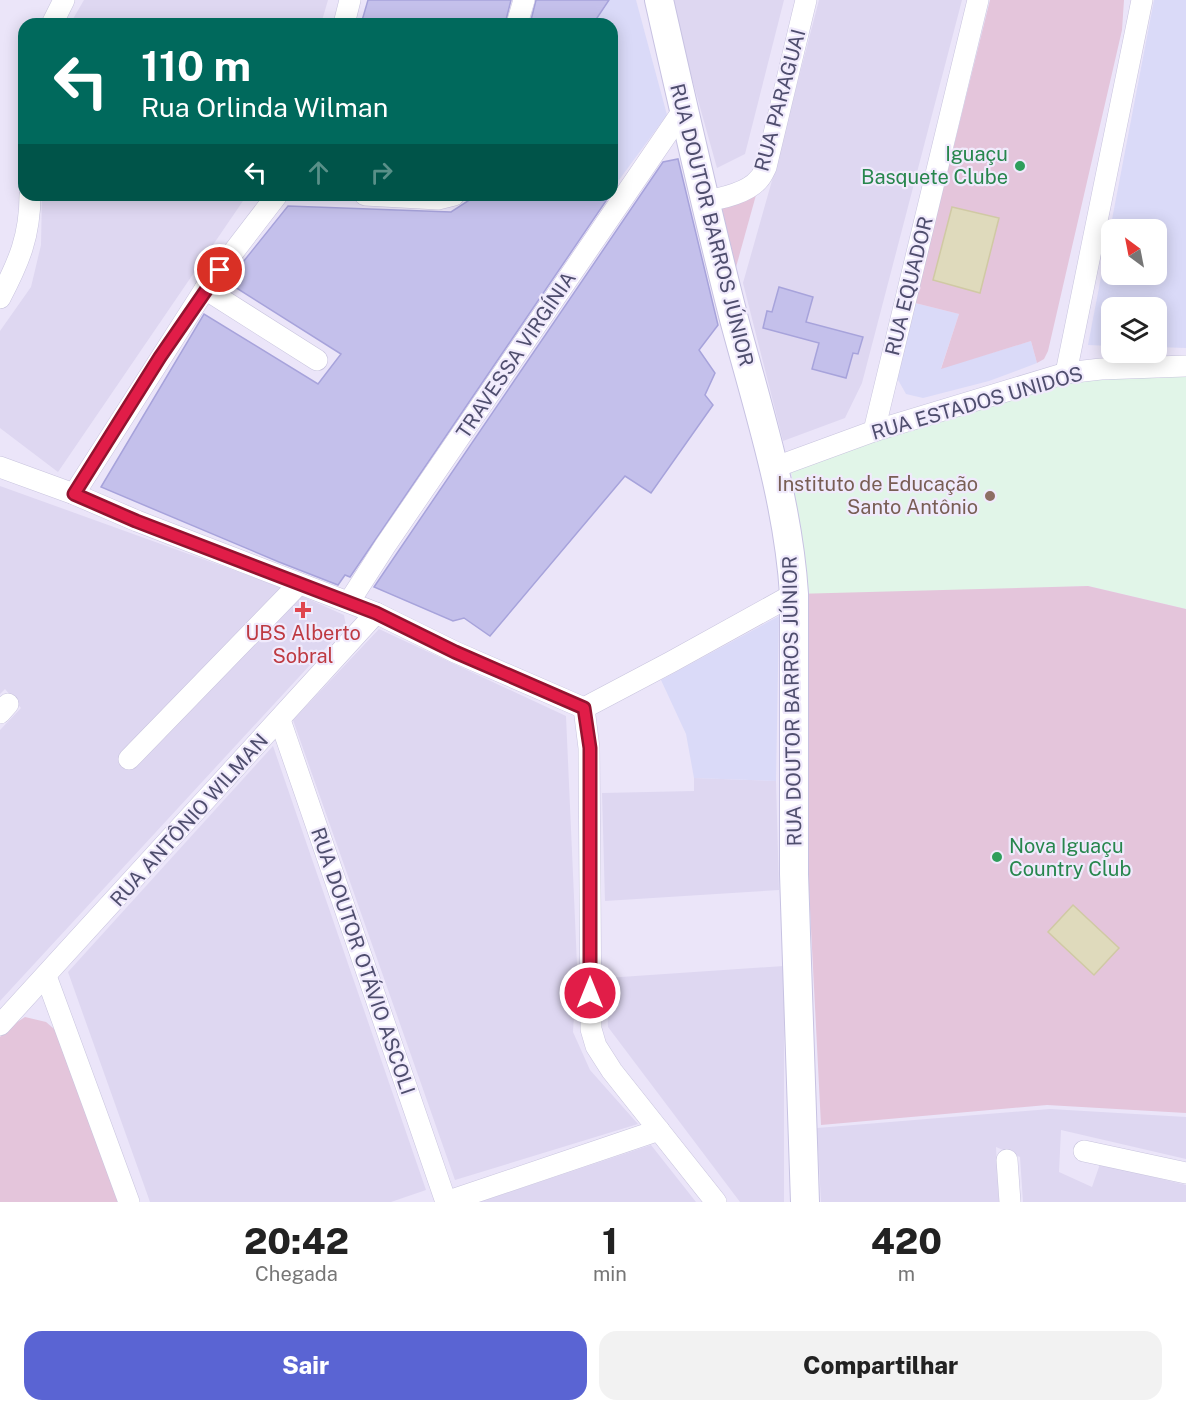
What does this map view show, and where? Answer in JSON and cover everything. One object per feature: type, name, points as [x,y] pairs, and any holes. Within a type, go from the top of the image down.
[{"type":"main road","name":"RUA DOUTOR BARROS JÚNIOR","points":[[659,0],[728,296],[773,468],[792,560],[794,874],[805,1202]]},
{"type":"street","points":[[55,18],[64,0]]},
{"type":"street","points":[[346,18],[350,0]]},
{"type":"street","points":[[519,18],[524,0]]},
{"type":"street","name":"RUA PARAGUAI","points":[[706,200],[718,199],[753,185],[761,177],[766,167],[806,0]]},
{"type":"street","name":"RUA EQUADOR","points":[[874,431],[978,0]]},
{"type":"street","points":[[1066,373],[1142,0]]},
{"type":"street","name":"TRAVESSA VIRGÍNIA","points":[[349,602],[684,109]]},
{"type":"street","points":[[0,298],[8,266],[28,226],[30,201]]},
{"type":"street","points":[[74,494],[205,289],[272,201]]},
{"type":"street","points":[[205,289],[317,360]]},
{"type":"street","name":"RUA ESTADOS UNIDOS","points":[[773,468],[874,431],[1066,373],[1101,369],[1186,366]]},
{"type":"street","points":[[1,469],[74,494],[136,521],[376,613],[455,652],[584,708]]},
{"type":"street","points":[[129,759],[299,584]]},
{"type":"street","points":[[584,708],[671,663],[794,594]]},
{"type":"street","name":"RUA ANTÔNIO WILMAN","points":[[0,1025],[376,613]]},
{"type":"street","points":[[584,708],[590,748],[591,1029],[596,1046],[612,1071],[716,1202]]},
{"type":"street","name":"RUA DOUTOR OTÁVIO ASCOLI","points":[[280,720],[446,1202]]},
{"type":"street","points":[[46,976],[129,1202]]},
{"type":"street","points":[[446,1202],[659,1130]]},
{"type":"street","points":[[1084,1150],[1186,1173]]},
{"type":"street","points":[[1007,1160],[1010,1202]]},
{"type":"shaded area","points":[[84,0],[328,0],[323,18],[74,18]]},
{"type":"shaded area","points":[[609,0],[636,0],[667,115],[618,181],[618,18],[597,18]]},
{"type":"shaded area","points":[[670,0],[784,0],[745,154],[717,168]]},
{"type":"shaded area","points":[[819,0],[962,0],[862,383],[845,418],[783,441],[743,283]]},
{"type":"shaded area","name":"Iguaçu Basquete Clube","points":[[990,0],[1124,0],[1122,30],[1048,351],[1044,359],[1037,363],[1031,341],[941,369],[959,314],[915,303]]},
{"type":"shaded area","points":[[1154,0],[1186,0],[1186,348],[1167,347],[1167,297],[1101,297],[1101,346],[1088,345],[1101,277],[1101,285],[1167,285],[1167,219],[1112,219]]},
{"type":"shaded area","points":[[761,177],[728,296],[710,200]]},
{"type":"shaded area","points":[[42,201],[243,201],[58,472],[0,428],[0,331],[31,287],[41,245]]},
{"type":"shaded area","points":[[952,207],[999,218],[980,293],[933,280]]},
{"type":"shaded area","points":[[915,303],[959,314],[941,368],[1031,341],[1037,363],[989,381],[923,398],[906,394],[897,378]]},
{"type":"shaded area","name":"Instituto de Educação Santo Antônio","points":[[1120,376],[1186,377],[1186,609],[1088,586],[810,598],[791,470],[892,436],[1073,382]]},
{"type":"shaded area","points":[[0,486],[286,589],[344,615],[346,626],[0,1001],[0,730],[21,708],[5,689],[0,694]]},
{"type":"shaded area","name":"Nova Iguaçu Country Club","points":[[1088,586],[1186,609],[1186,1113],[1047,1105],[821,1125],[794,594]]},
{"type":"shaded area","points":[[779,616],[776,781],[694,778],[686,734],[661,680]]},
{"type":"shaded area","points":[[379,629],[566,716],[577,965],[573,1032],[590,1070],[638,1124],[455,1180],[293,720]]},
{"type":"shaded area","points":[[273,746],[426,1190],[391,1202],[150,1202],[68,972]]},
{"type":"shaded area","points":[[694,778],[776,781],[779,890],[605,901],[602,793],[694,791]]},
{"type":"shaded area","points":[[1073,905],[1119,948],[1094,975],[1048,932]]},
{"type":"shaded area","points":[[784,966],[784,1202],[740,1202],[608,1027],[606,978]]},
{"type":"shaded area","points":[[25,1017],[46,1022],[60,1034],[120,1202],[0,1202],[0,1037],[8,1028]]},
{"type":"shaded area","points":[[1050,1109],[1186,1117],[1186,1159],[1061,1130],[1059,1172],[1092,1187],[1100,1164],[1186,1185],[1186,1202],[1023,1202],[1020,1157],[996,1147],[999,1202],[821,1202],[817,1128]]},
{"type":"shaded area","points":[[651,1145],[696,1202],[479,1202]]},
{"type":"building","points":[[368,0],[511,0],[506,18],[363,18]]},
{"type":"building","points":[[536,0],[609,0],[597,18],[532,18]]},
{"type":"building","points":[[678,159],[718,325],[699,350],[715,373],[705,395],[713,405],[651,493],[625,476],[490,636],[464,618],[453,621],[374,587],[663,162]]},
{"type":"building","points":[[468,201],[606,201],[350,577],[345,575],[338,585],[101,487],[204,314],[318,384],[341,354],[227,282],[288,206],[451,212]]},
{"type":"building","points":[[779,287],[813,297],[806,322],[863,337],[858,354],[853,353],[846,378],[812,369],[819,343],[763,328],[767,311],[772,312]]},
{"type":"place","name":"Iguaçu Basquete Clube","points":[[1020,166]]},
{"type":"place","name":"Instituto de Educação Santo Antônio","points":[[990,496]]},
{"type":"place","name":"UBS Alberto Sobral","points":[[303,610]]},
{"type":"place","name":"Nova Iguaçu Country Club","points":[[997,857]]},
{"type":"route","points":[[220,270],[160,357],[74,494],[136,521],[376,613],[455,652],[584,708],[590,748],[590,993]]}]
